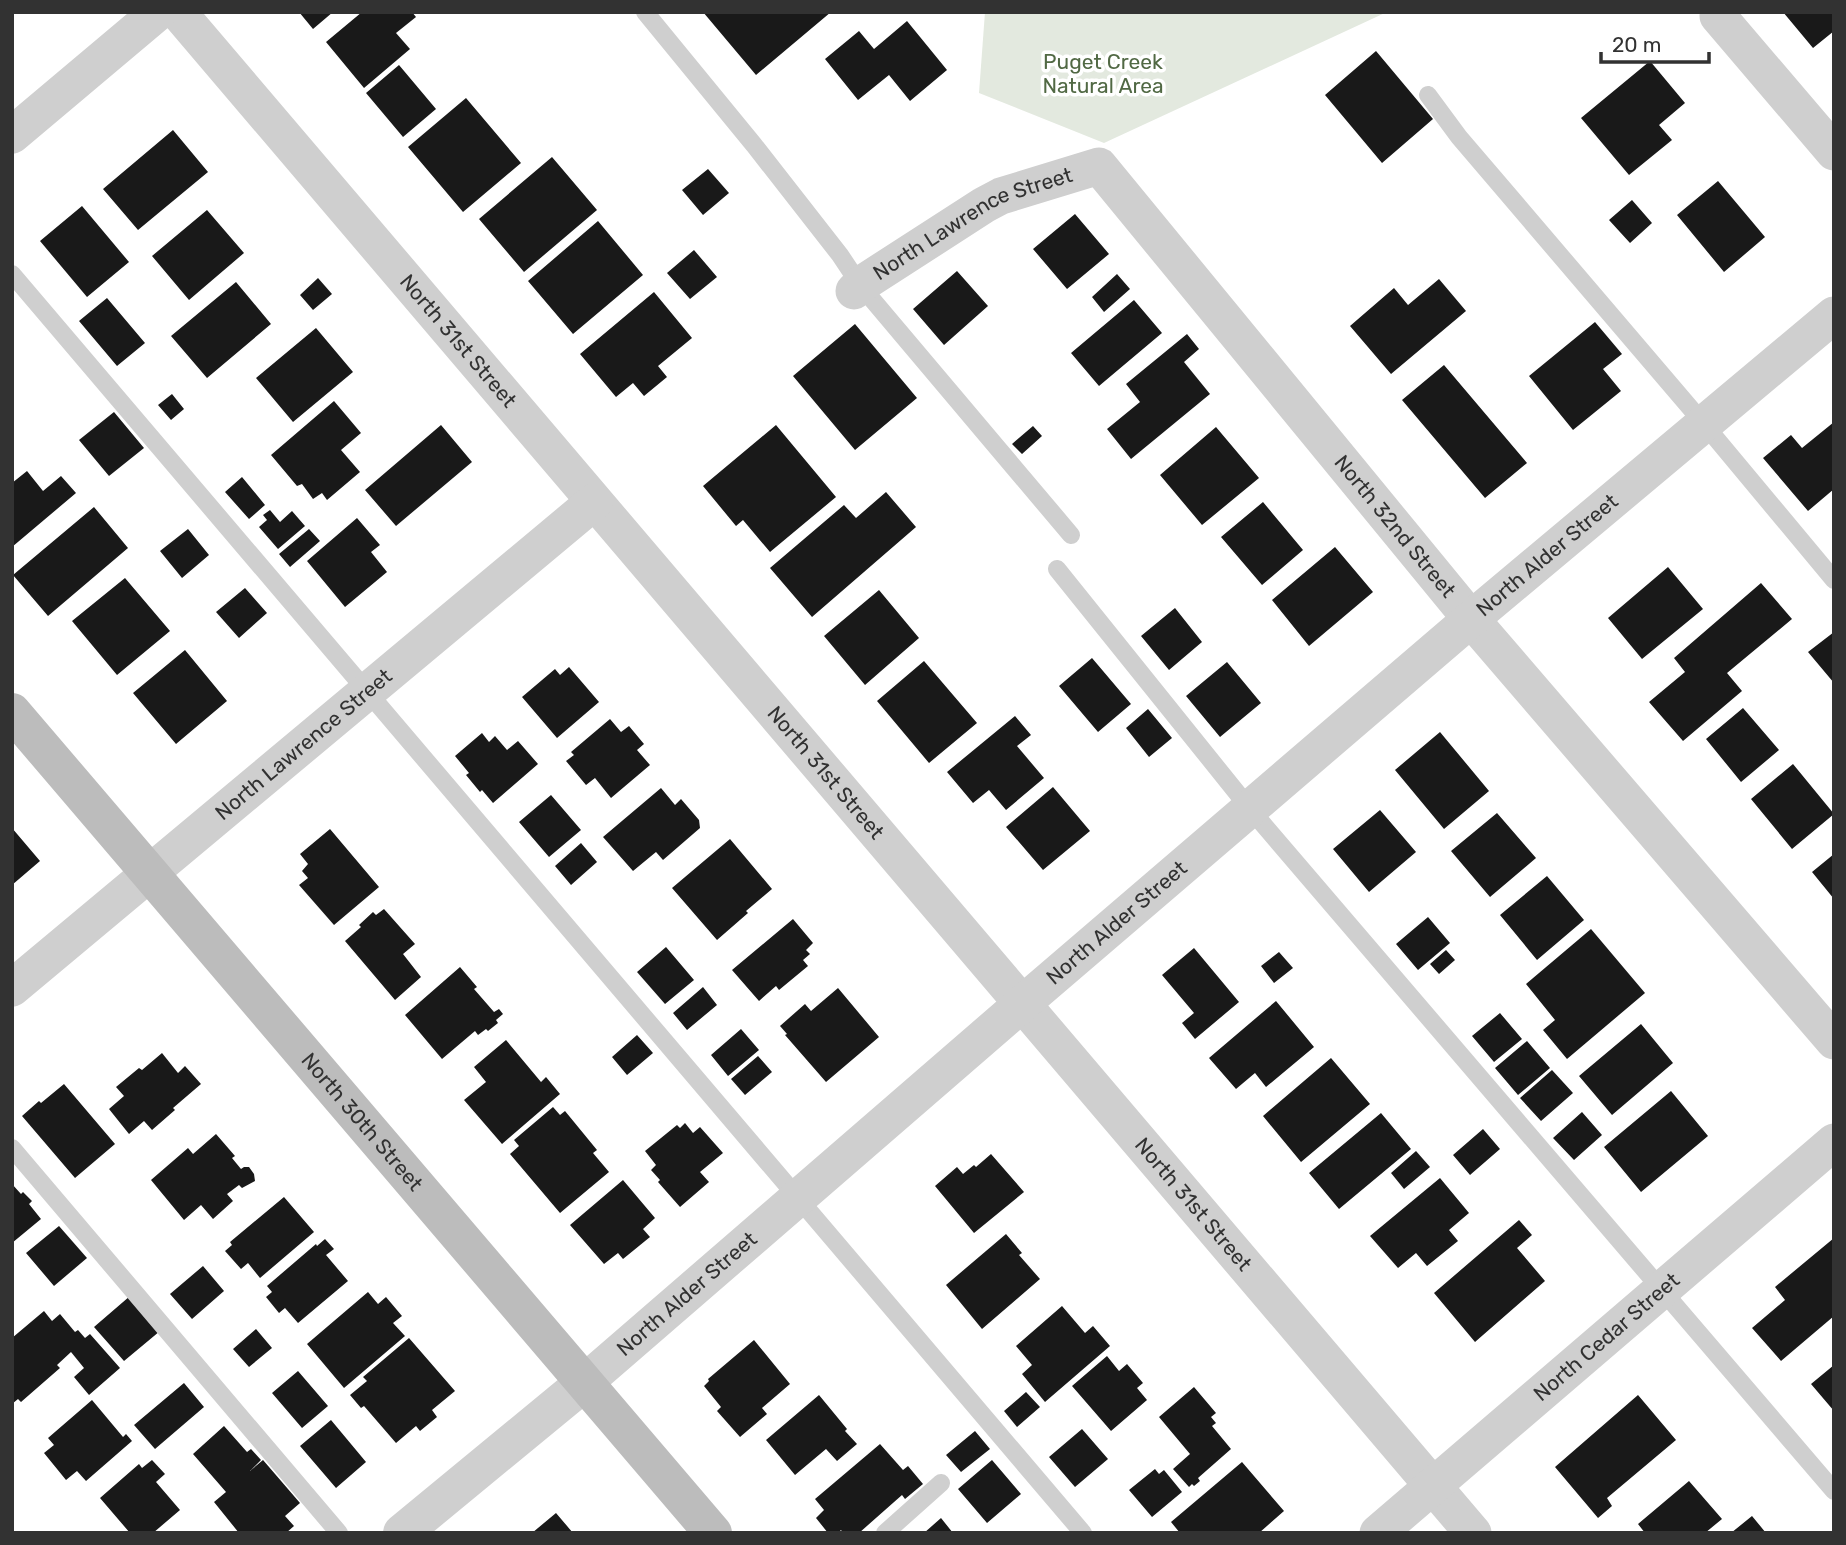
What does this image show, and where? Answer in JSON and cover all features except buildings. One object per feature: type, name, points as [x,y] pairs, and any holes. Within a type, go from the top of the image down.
[{"type":"main road","name":"North 30th Street","points":[[12,712],[713,1533]]},
{"type":"street","points":[[12,135],[158,12]]},
{"type":"street","name":"North 31st Street","points":[[178,12],[1473,1533]]},
{"type":"street","points":[[1718,16],[1834,152]]},
{"type":"street","name":"North Lawrence Street","points":[[857,288],[1001,196],[1099,166]]},
{"type":"street","name":"North 32nd Street","points":[[1099,166],[1471,619],[1834,1041]]},
{"type":"street","name":"North Alder Street","points":[[402,1533],[584,1383],[1471,619],[1834,315]]},
{"type":"street","name":"North Lawrence Street","points":[[12,988],[594,502]]},
{"type":"street","name":"North Cedar Street","points":[[1378,1533],[1834,1142]]},
{"type":"lane","points":[[645,12],[840,255],[857,288],[1071,535]]},
{"type":"lane","points":[[1428,95],[1459,137],[1834,580]]},
{"type":"lane","points":[[12,274],[1083,1533]]},
{"type":"lane","points":[[1057,569],[1250,809],[1834,1491]]},
{"type":"lane","points":[[12,1148],[339,1533]]},
{"type":"lane","points":[[885,1533],[941,1483]]},
{"type":"green space","name":"Puget Creek Natural Area","points":[[985,12],[1387,12],[1104,143],[979,93]]}]
